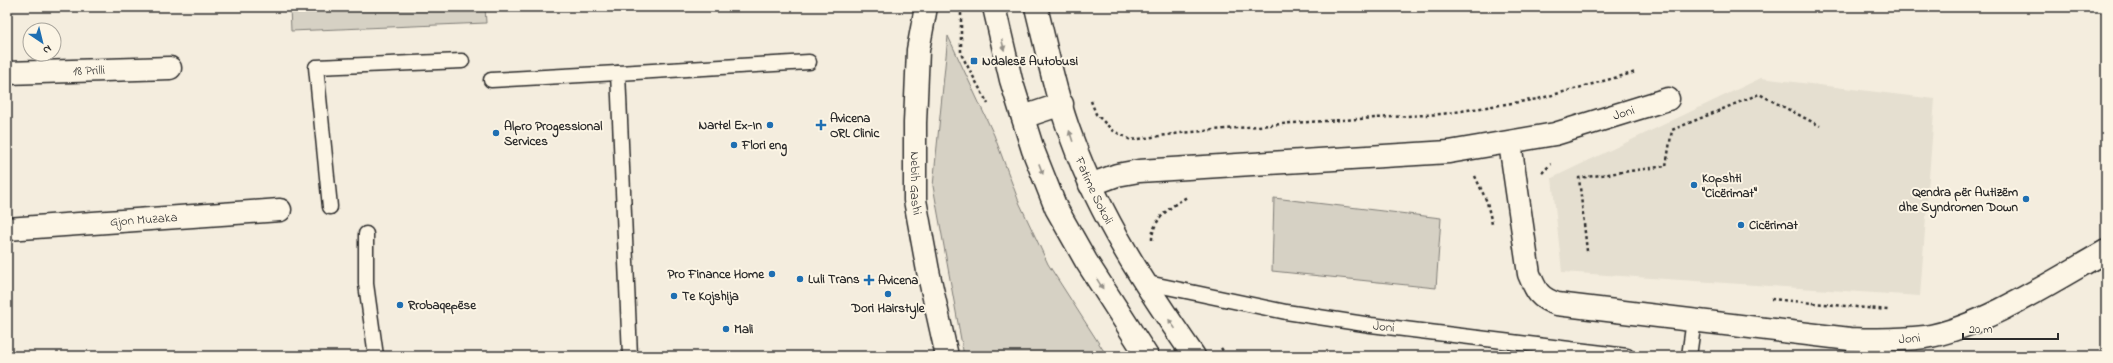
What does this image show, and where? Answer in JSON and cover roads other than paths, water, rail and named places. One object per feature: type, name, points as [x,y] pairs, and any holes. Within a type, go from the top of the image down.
[{"type":"street","name":"Nebih Gashi","points":[[926,7],[918,50],[915,123],[915,200],[928,271],[947,356]]},
{"type":"street","points":[[994,7],[1011,80],[1056,208],[1086,261],[1147,356]]},
{"type":"street","name":"Fatime Sokoli","points":[[1036,7],[1071,138],[1090,185],[1118,240],[1143,282],[1194,356]]},
{"type":"street","name":"18 Prilli","points":[[7,73],[170,68]]},
{"type":"street","name":"Joni","points":[[1090,185],[1116,175],[1138,171],[1449,152],[1510,143],[1584,126],[1668,100]]},
{"type":"street","points":[[1023,117],[1062,104]]},
{"type":"street","name":"Joni","points":[[1510,143],[1529,274],[1535,288],[1545,300],[1557,304],[1850,339],[1888,340],[1926,336],[1963,326],[1997,310],[2106,251]]},
{"type":"street","name":"Gjon Muzaka","points":[[7,229],[280,210]]},
{"type":"lane","points":[[330,207],[316,67],[462,61]]},
{"type":"lane","points":[[491,80],[809,62]]},
{"type":"lane","points":[[618,73],[630,356]]},
{"type":"lane","points":[[366,234],[366,284],[376,356]]},
{"type":"lane","name":"Joni","points":[[1143,282],[1286,312],[1371,325],[1627,356]]},
{"type":"lane","points":[[1689,356],[1694,320]]},
{"type":"place","name":"Ndalesë Autobusi","points":[[974,61]]},
{"type":"place","name":"Nartel Ex-In","points":[[770,125]]},
{"type":"place","name":"Avicena ORL Clinic","points":[[821,125]]},
{"type":"place","name":"Alpro Progessional Services","points":[[496,133]]},
{"type":"place","name":"Flori eng","points":[[734,145]]},
{"type":"place","name":"Kopshti \"Cicërimat\"","points":[[1694,185]]},
{"type":"place","name":"Qendra për Autizëm dhe Syndromen Down","points":[[2026,199]]},
{"type":"place","name":"Cicërimat","points":[[1741,225]]},
{"type":"place","name":"Pro Finance Home","points":[[772,274]]},
{"type":"place","name":"Luli Trans","points":[[800,279]]},
{"type":"place","name":"Avicena","points":[[869,280]]},
{"type":"place","name":"Dori Hairstyle","points":[[888,294]]},
{"type":"place","name":"Te Kojshija","points":[[674,296]]},
{"type":"place","name":"Rrobaqepëse","points":[[400,305]]},
{"type":"place","name":"Mali","points":[[726,329]]}]
